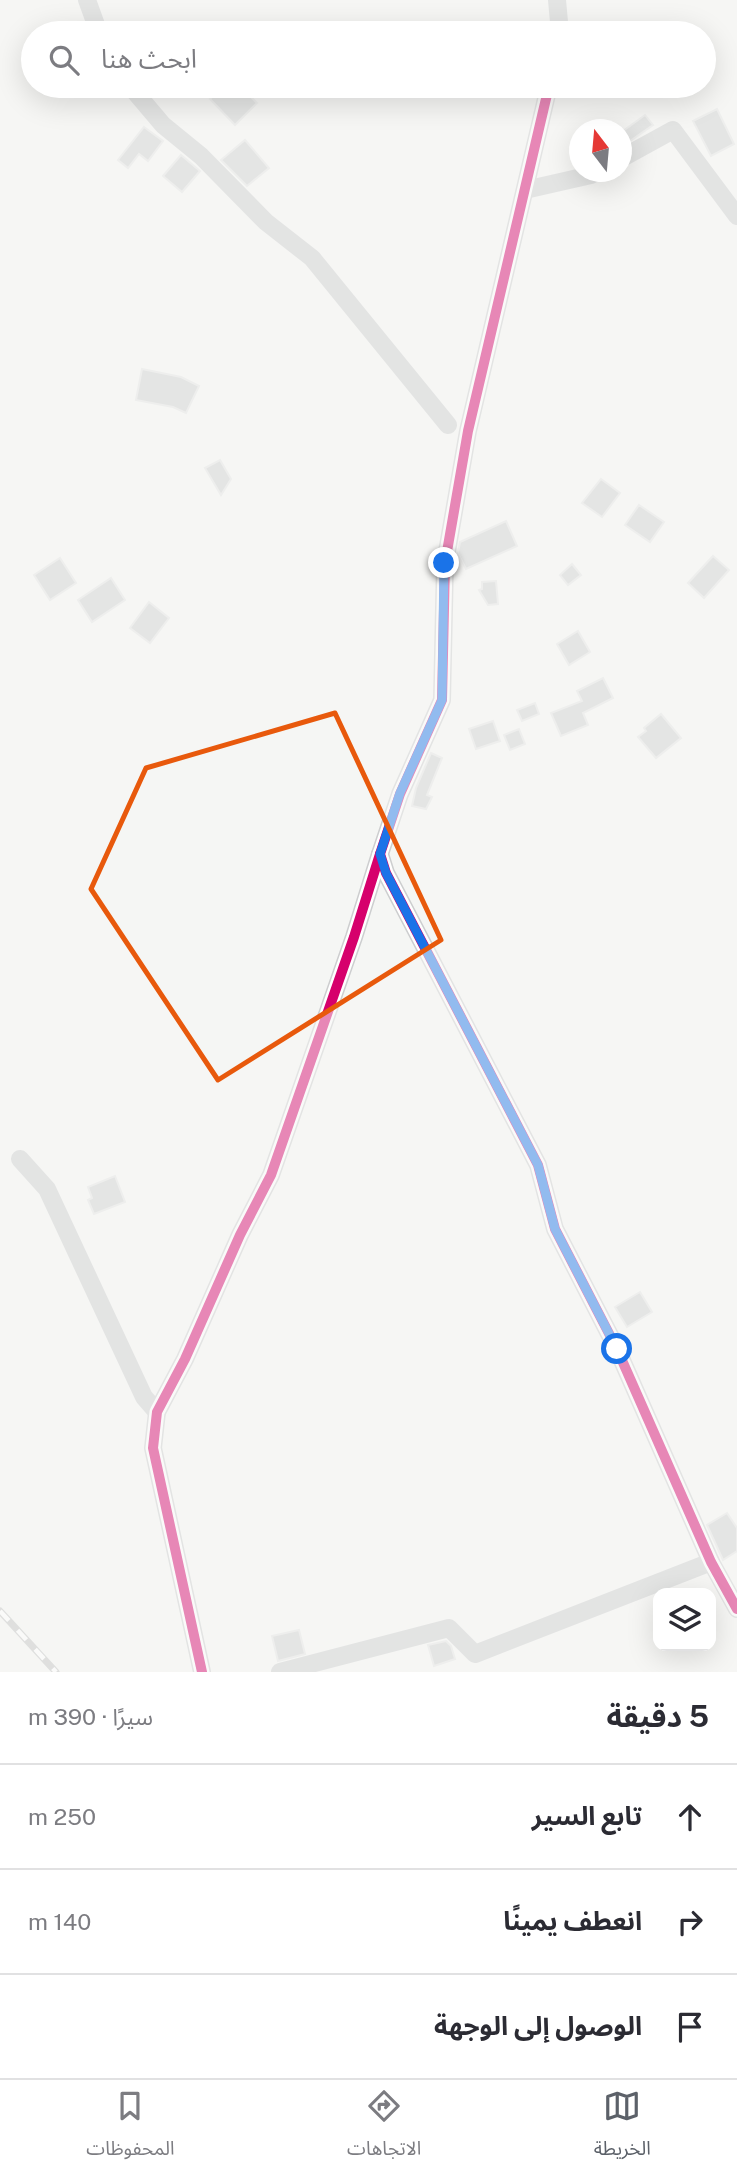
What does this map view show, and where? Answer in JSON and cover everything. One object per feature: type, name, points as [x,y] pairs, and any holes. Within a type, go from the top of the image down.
[{"type":"street","points":[[86,0],[94,21]]},
{"type":"street","points":[[557,0],[559,21]]},
{"type":"street","points":[[140,98],[163,125],[201,156],[266,222],[312,258],[448,425]]},
{"type":"street","points":[[202,1672],[153,1448],[158,1412],[185,1359],[240,1235],[271,1175],[354,937],[400,793],[442,700],[444,563],[468,432],[547,98]]},
{"type":"street","points":[[632,152],[673,130],[737,216]]},
{"type":"street","points":[[525,190],[569,180]]},
{"type":"street","points":[[380,854],[386,873],[538,1165],[555,1229],[617,1349],[710,1562],[737,1609]]},
{"type":"street","points":[[20,1159],[47,1189],[144,1397],[158,1412]]},
{"type":"street","points":[[280,1672],[449,1629],[475,1654],[710,1562]]},
{"type":"highlighted area","points":[[335,713],[441,940],[218,1080],[91,889],[146,768]]},
{"type":"building","points":[[252,98],[257,103],[235,125],[210,99]]},
{"type":"building","points":[[717,109],[734,144],[711,156],[693,121]]},
{"type":"building","points":[[645,115],[653,125],[632,140],[632,124]]},
{"type":"building","points":[[144,127],[163,141],[148,161],[139,154],[128,168],[118,160]]},
{"type":"building","points":[[245,140],[269,168],[247,186],[221,160]]},
{"type":"building","points":[[181,155],[200,171],[182,192],[163,176]]},
{"type":"building","points":[[142,369],[181,377],[199,386],[186,413],[173,407],[136,400]]},
{"type":"building","points":[[220,460],[231,479],[221,495],[205,468]]},
{"type":"building","points":[[601,479],[620,493],[602,517],[582,503]]},
{"type":"building","points":[[639,505],[664,522],[650,542],[625,525]]},
{"type":"building","points":[[506,521],[517,546],[466,569],[458,553],[460,542]]},
{"type":"building","points":[[713,556],[729,570],[704,598],[688,583]]},
{"type":"building","points":[[60,558],[76,583],[50,600],[34,575]]},
{"type":"building","points":[[572,564],[581,575],[568,585],[560,575]]},
{"type":"building","points":[[111,578],[125,600],[92,622],[78,600]]},
{"type":"building","points":[[496,581],[498,604],[488,605],[479,590],[482,589],[482,582]]},
{"type":"building","points":[[149,602],[169,618],[150,643],[130,628]]},
{"type":"building","points":[[578,631],[590,652],[569,665],[557,644]]},
{"type":"building","points":[[603,678],[613,698],[583,713],[588,725],[561,736],[551,713],[582,701],[577,691]]},
{"type":"building","points":[[535,703],[539,714],[522,721],[517,710]]},
{"type":"building","points":[[661,714],[681,738],[656,758],[638,737],[646,731],[644,728]]},
{"type":"building","points":[[493,721],[500,741],[476,749],[469,729]]},
{"type":"building","points":[[519,729],[525,744],[510,750],[504,735]]},
{"type":"building","points":[[431,753],[442,758],[427,795],[432,797],[426,809],[412,806],[416,788]]},
{"type":"building","points":[[115,1176],[125,1202],[94,1214],[88,1200],[92,1198],[88,1187]]},
{"type":"building","points":[[640,1292],[652,1312],[627,1327],[615,1307]]},
{"type":"building","points":[[727,1513],[737,1528],[737,1551],[723,1560],[707,1525]]},
{"type":"building","points":[[299,1630],[305,1654],[278,1661],[272,1636]]},
{"type":"building","points":[[446,1641],[451,1646],[455,1659],[434,1666],[428,1645]]},
{"type":"railway","points":[[0,1611],[56,1672]]},
{"type":"cycle path","points":[[546,98],[468,431],[445,563],[442,700],[400,794],[380,854],[386,873],[538,1165],[555,1229],[617,1349],[711,1562],[737,1609]]},
{"type":"cycle path","points":[[202,1672],[153,1448],[157,1412],[185,1359],[240,1235],[271,1175],[380,854]]},
{"type":"route","points":[[444,563],[442,700],[400,793],[380,854],[386,873],[538,1165],[555,1229],[617,1349]]}]
